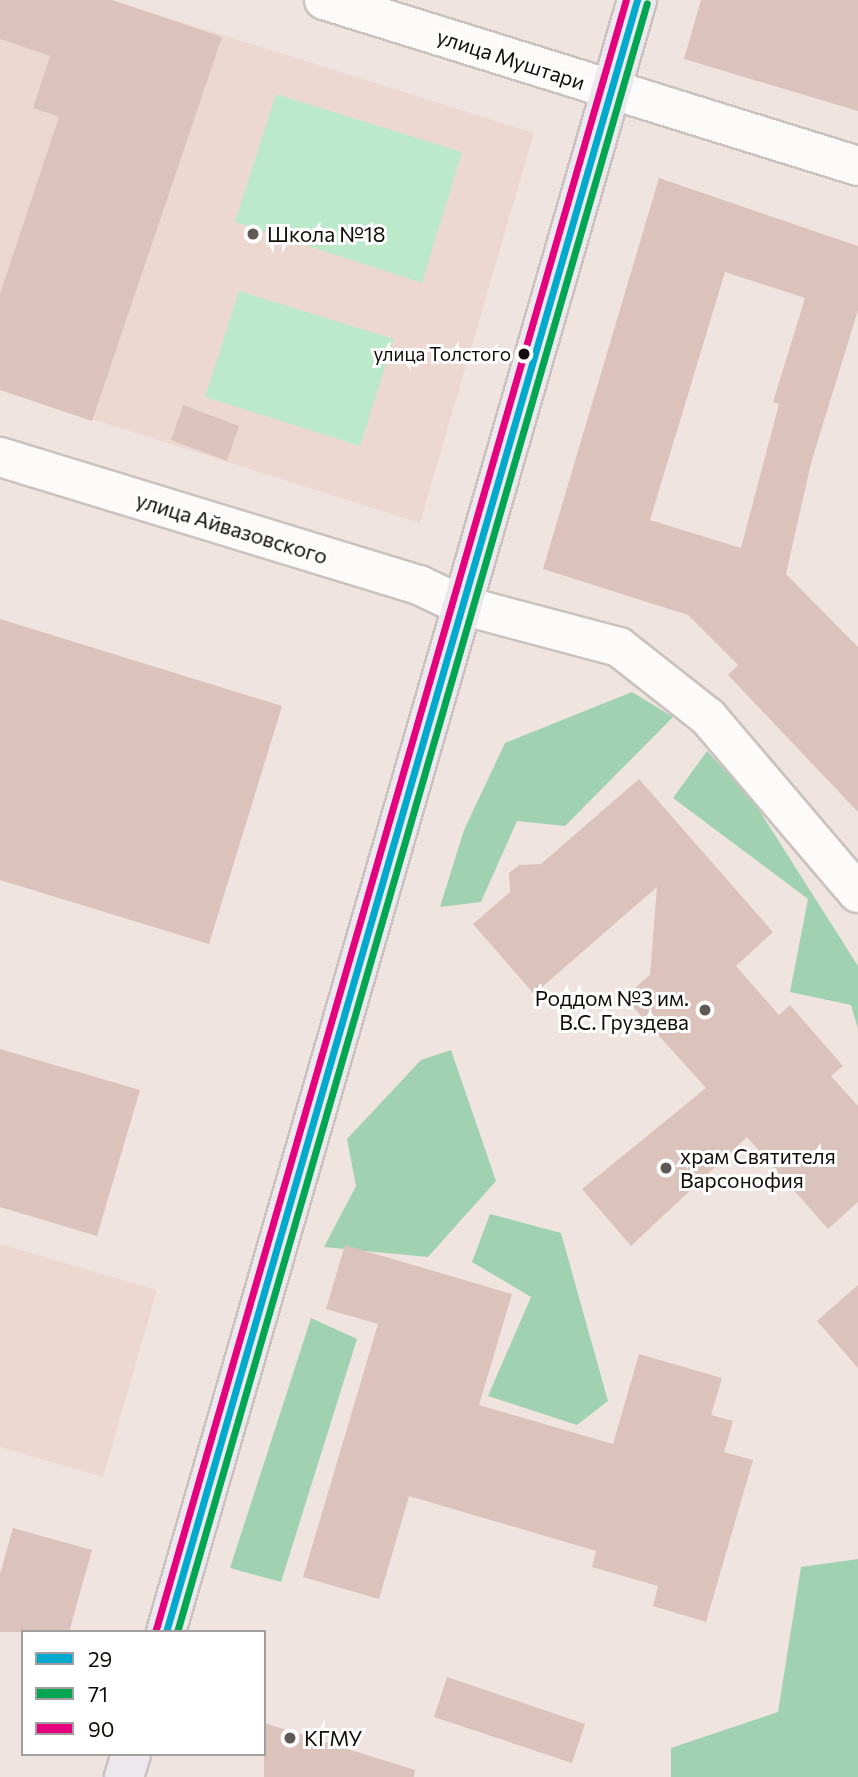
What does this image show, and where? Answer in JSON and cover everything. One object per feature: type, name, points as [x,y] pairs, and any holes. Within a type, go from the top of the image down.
[{"type":"main road","points":[[167,1630],[637,0]]},
{"type":"main road","points":[[124,1777],[130,1756]]},
{"type":"street","name":"улица Муштари","points":[[324,0],[858,166]]},
{"type":"street","name":"улица Айвазовского","points":[[0,457],[419,585],[461,605]]},
{"type":"street","points":[[461,605],[619,647],[708,717],[858,892]]},
{"type":"shaded area","name":"Школа №18","points":[[112,0],[534,133],[420,523],[0,390],[0,39]]},
{"type":"shaded area","points":[[0,1244],[157,1290],[103,1477],[0,1447]]},
{"type":"green space","points":[[276,94],[462,152],[422,283],[235,222]]},
{"type":"green space","points":[[239,291],[394,339],[360,446],[205,397]]},
{"type":"green space","points":[[632,692],[673,717],[565,826],[517,821],[481,902],[440,907],[464,830],[505,743]]},
{"type":"green space","points":[[707,751],[752,799],[858,966],[858,1029],[851,1005],[790,992],[808,899],[673,798]]},
{"type":"green space","points":[[451,1050],[496,1181],[428,1257],[324,1247],[356,1186],[347,1139],[421,1060]]},
{"type":"green space","points":[[490,1214],[561,1233],[608,1401],[577,1425],[488,1396],[531,1297],[472,1262]]},
{"type":"green space","points":[[311,1318],[357,1339],[281,1582],[230,1568]]},
{"type":"green space","points":[[858,1559],[858,1777],[671,1777],[671,1748],[778,1712],[801,1567]]},
{"type":"building","points":[[0,0],[112,0],[222,37],[92,421],[0,390],[0,294],[59,117],[33,108],[50,56],[0,39]]},
{"type":"building","points":[[701,0],[858,0],[858,111],[684,59]]},
{"type":"building","points":[[659,178],[858,246],[858,310],[811,463],[786,574],[858,647],[858,812],[728,675],[738,665],[688,615],[543,569]],"holes":[[[725,272],[805,298],[773,402],[779,404],[741,548],[650,520]]]},
{"type":"building","points":[[183,405],[239,426],[227,461],[171,440]]},
{"type":"building","points":[[0,619],[282,706],[209,944],[0,880]]},
{"type":"building","name":"Роддом №3 им. В.С. Груздева","points":[[639,779],[773,932],[736,966],[779,1015],[790,1005],[843,1066],[831,1076],[858,1106],[858,1202],[828,1229],[747,1137],[631,1246],[582,1189],[706,1088],[624,997],[650,975],[657,887],[534,994],[473,924],[510,892],[509,873],[519,865],[541,864]]},
{"type":"building","points":[[0,1049],[140,1090],[97,1236],[0,1207]]},
{"type":"building","points":[[345,1245],[512,1294],[479,1405],[613,1444],[639,1354],[722,1378],[711,1415],[733,1421],[724,1452],[753,1460],[706,1622],[653,1606],[658,1586],[592,1567],[596,1551],[409,1496],[379,1599],[303,1577],[378,1324],[326,1309]]},
{"type":"building","points":[[858,1285],[858,1368],[817,1321]]},
{"type":"building","points":[[13,1528],[92,1550],[70,1630],[0,1632],[0,1574]]},
{"type":"building","points":[[447,1677],[585,1724],[572,1763],[434,1717]]},
{"type":"building","name":"КГМУ","points":[[266,1724],[415,1770],[414,1777],[264,1777]]},
{"type":"transit line","name":"90","points":[[156,1629],[626,0]]},
{"type":"transit line","name":"29","points":[[167,1630],[637,0]]},
{"type":"transit line","name":"71","points":[[178,1630],[647,3]]},
{"type":"place","name":"Школа №18","points":[[253,234]]},
{"type":"place","name":"улица Толстого","points":[[524,354]]},
{"type":"place","name":"Роддом №3 им. В.С. Груздева","points":[[705,1010]]},
{"type":"place","name":"храм Святителя Варсонофия","points":[[666,1168]]},
{"type":"place","name":"КГМУ","points":[[290,1738]]}]
